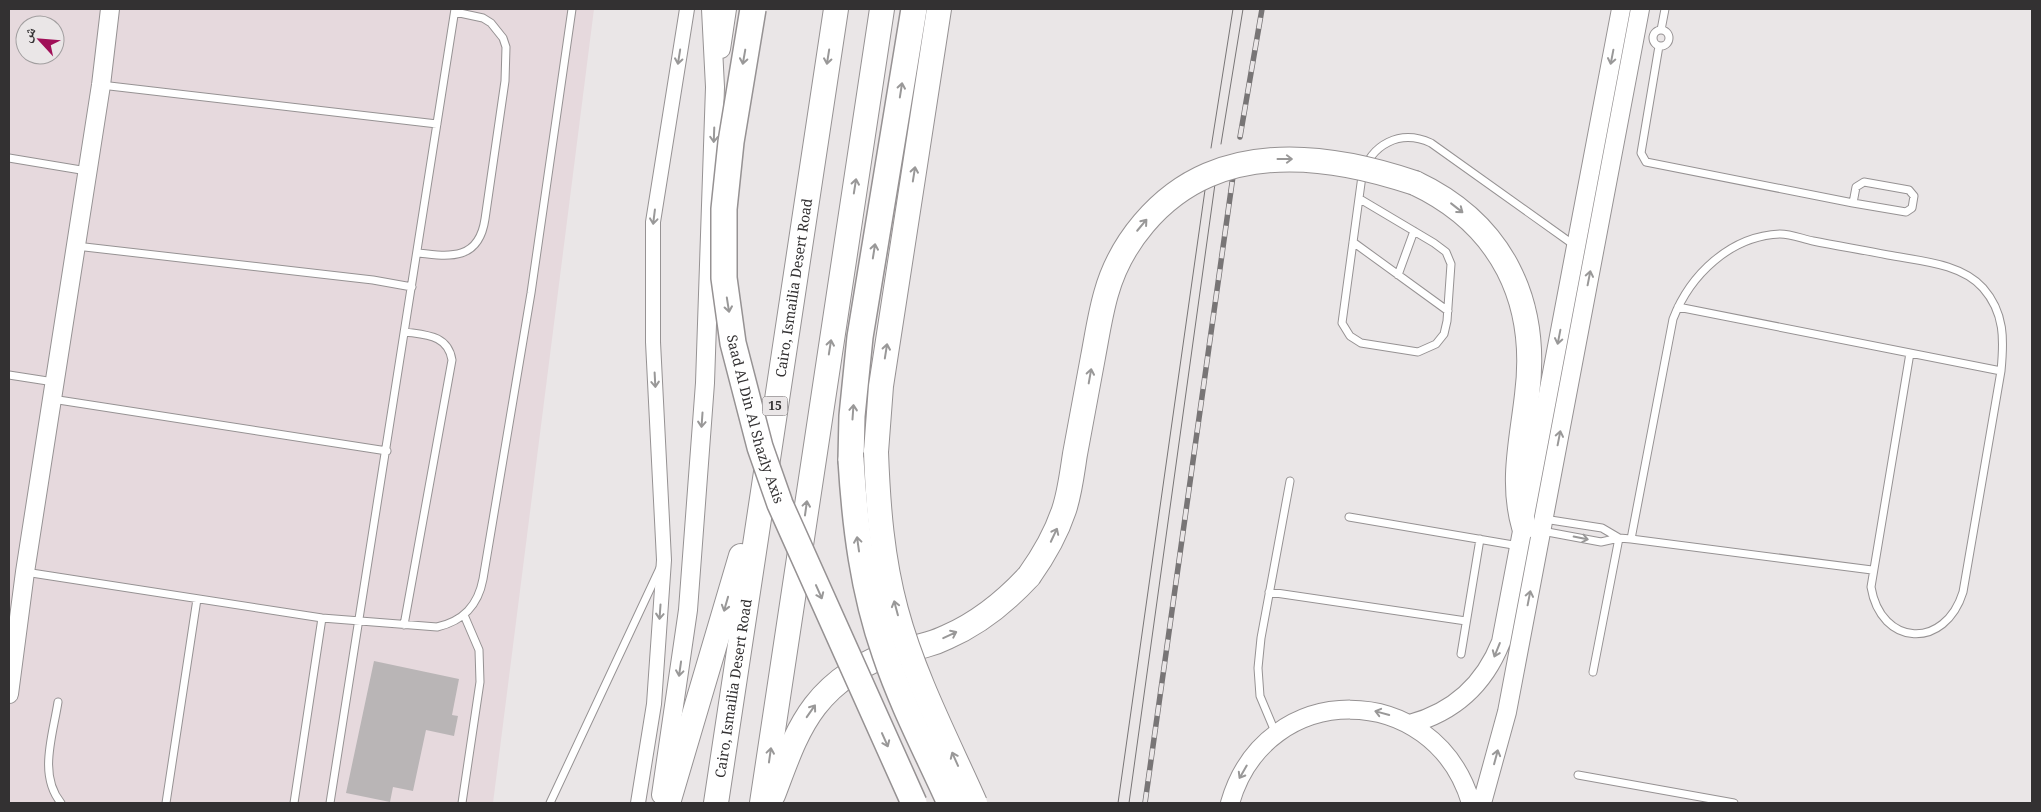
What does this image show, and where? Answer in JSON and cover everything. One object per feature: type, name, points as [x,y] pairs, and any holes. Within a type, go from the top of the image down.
[{"type":"highway","name":"Saad Al Din Al Shazly Axis","points":[[753,9],[731,142],[724,209],[724,278],[733,343],[750,413],[780,504],[914,803]]},
{"type":"highway","name":"Cairo, Ismailia Desert Road","points":[[716,803],[836,9]]},
{"type":"highway","points":[[762,803],[882,9]]},
{"type":"highway","points":[[914,9],[860,337],[852,416],[851,460],[859,548],[878,633],[892,675],[950,803]]},
{"type":"highway","points":[[939,9],[882,378],[876,452],[881,532],[896,610],[916,669],[975,803]]},
{"type":"highway","points":[[770,803],[798,733],[826,693],[838,682],[880,658],[928,645],[966,628],[1000,605],[1029,576],[1050,544],[1064,508],[1106,294],[1120,258],[1130,241],[1155,211],[1170,198],[1202,178],[1239,164],[1277,158],[1316,161],[1378,172],[1415,183],[1449,202],[1479,227],[1502,258],[1519,293],[1528,330],[1528,394],[1517,478],[1518,499],[1532,531]]},
{"type":"highway","points":[[668,803],[728,595],[762,490]]},
{"type":"street","points":[[9,694],[25,572],[101,85],[110,9]]},
{"type":"street","points":[[638,803],[654,704],[664,560],[653,342],[653,222],[687,9]]},
{"type":"street","points":[[660,803],[688,610],[705,383],[715,87],[711,9]]},
{"type":"street","points":[[715,87],[727,9]]},
{"type":"street","points":[[1482,803],[1507,712],[1532,531],[1577,246],[1622,9]]},
{"type":"street","points":[[1410,724],[1440,714],[1454,705],[1478,684],[1487,671],[1501,642],[1532,531],[1612,157],[1644,35],[1640,9]]},
{"type":"street","points":[[1618,30],[1644,35]]},
{"type":"street","points":[[1594,154],[1612,157]]},
{"type":"street","points":[[1584,207],[1602,210]]},
{"type":"street","points":[[1230,803],[1241,775],[1250,760],[1276,734],[1307,717],[1342,709],[1377,712],[1410,724],[1432,740],[1450,759],[1460,774],[1471,803]]},
{"type":"lane","points":[[25,572],[322,618],[360,622],[437,627],[449,624],[464,615],[476,602],[482,585],[531,293],[572,9]]},
{"type":"lane","points":[[1661,30],[1665,9]]},
{"type":"lane","points":[[330,803],[406,332],[412,287],[455,11],[483,18],[491,23],[498,30],[506,48],[505,81],[485,220],[479,240],[463,253],[448,256],[418,253]]},
{"type":"lane","points":[[1661,30],[1668,35],[1668,41],[1665,45],[1659,46],[1644,35],[1661,30]]},
{"type":"lane","points":[[1659,46],[1641,153],[1646,162],[1853,202],[1906,212],[1912,208],[1914,196],[1909,190],[1864,182],[1856,187],[1853,202]]},
{"type":"lane","points":[[101,85],[438,124]]},
{"type":"lane","points":[[1360,199],[1441,247],[1451,264],[1446,328],[1441,339],[1425,350],[1418,352],[1367,345],[1355,340],[1345,330],[1342,323],[1360,199],[1365,166],[1376,150],[1384,144],[1402,137],[1422,139],[1431,143],[1577,246]]},
{"type":"lane","points":[[9,158],[87,171]]},
{"type":"lane","points":[[1398,275],[1414,231]]},
{"type":"lane","points":[[1631,539],[1670,332],[1678,306],[1687,290],[1712,262],[1744,242],[1781,234],[1939,265],[1969,276],[1983,287],[1993,301],[2000,317],[2004,334],[2001,371],[1962,592],[1957,609],[1946,623],[1931,632],[1914,634],[1897,630],[1883,619],[1874,604],[1871,587],[1872,570],[1910,352]]},
{"type":"lane","points":[[1354,242],[1448,311]]},
{"type":"lane","points":[[76,246],[373,280],[412,287]]},
{"type":"lane","points":[[1678,306],[2001,371]]},
{"type":"lane","points":[[404,625],[452,360],[448,346],[437,338],[406,332]]},
{"type":"lane","points":[[9,375],[53,390],[387,451]]},
{"type":"lane","points":[[1276,734],[1264,709],[1258,682],[1261,638],[1290,481]]},
{"type":"lane","points":[[1349,516],[1480,539],[1532,531],[1602,528],[1619,538]]},
{"type":"lane","points":[[1532,531],[1601,542],[1619,538],[1631,539],[1872,570]]},
{"type":"lane","points":[[1593,672],[1619,538]]},
{"type":"lane","points":[[1461,654],[1480,539]]},
{"type":"lane","points":[[550,803],[664,560]]},
{"type":"lane","points":[[1269,592],[1466,621]]},
{"type":"lane","points":[[166,803],[197,598]]},
{"type":"lane","points":[[462,803],[480,682],[479,650],[464,615]]},
{"type":"lane","points":[[294,803],[322,618]]},
{"type":"lane","points":[[58,702],[48,770],[52,789],[61,803]]},
{"type":"lane","points":[[1578,775],[1734,803]]},
{"type":"shaded area","points":[[9,9],[594,9],[493,803],[9,803]]},
{"type":"building","points":[[374,661],[459,679],[452,715],[458,716],[454,736],[426,730],[413,791],[393,787],[390,802],[346,793]]},
{"type":"tram line","points":[[1211,148],[1233,9]]},
{"type":"tram line","points":[[1221,144],[1243,9]]},
{"type":"tram line","points":[[1129,803],[1215,184]]},
{"type":"tram line","points":[[1118,803],[1205,190]]},
{"type":"railway","points":[[1240,137],[1262,9]]},
{"type":"railway","points":[[1145,803],[1233,176]]}]
